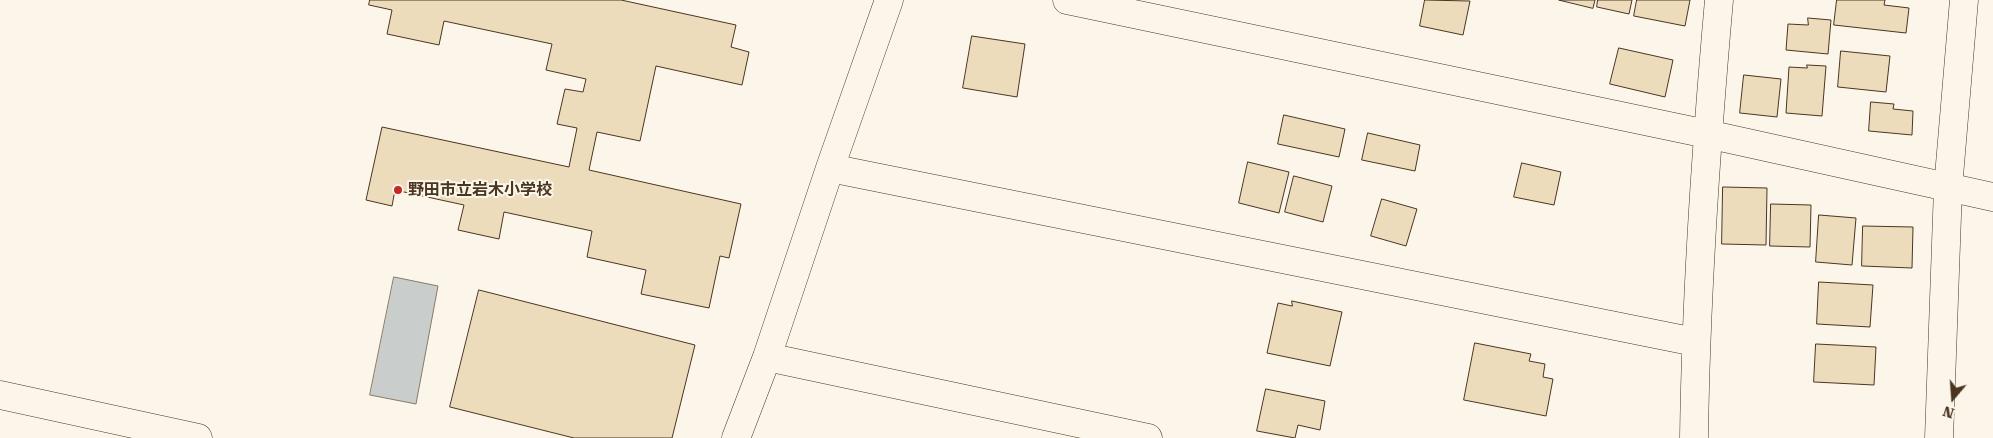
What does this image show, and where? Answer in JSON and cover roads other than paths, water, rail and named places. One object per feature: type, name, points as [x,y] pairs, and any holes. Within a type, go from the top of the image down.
[{"type":"street","points":[[736,438],[767,357],[830,168],[889,0]]},
{"type":"street","points":[[1067,0],[1707,134],[1993,197]]},
{"type":"street","points":[[1694,438],[1695,342],[1707,134],[1719,0]]},
{"type":"street","points":[[1939,438],[1948,188],[1964,0]]},
{"type":"street","points":[[830,168],[1695,342]]},
{"type":"street","points":[[767,357],[1148,438]]},
{"type":"street","points":[[0,394],[198,438]]},
{"type":"place","name":"野田市立岩木小学校","points":[[398,190]]}]
